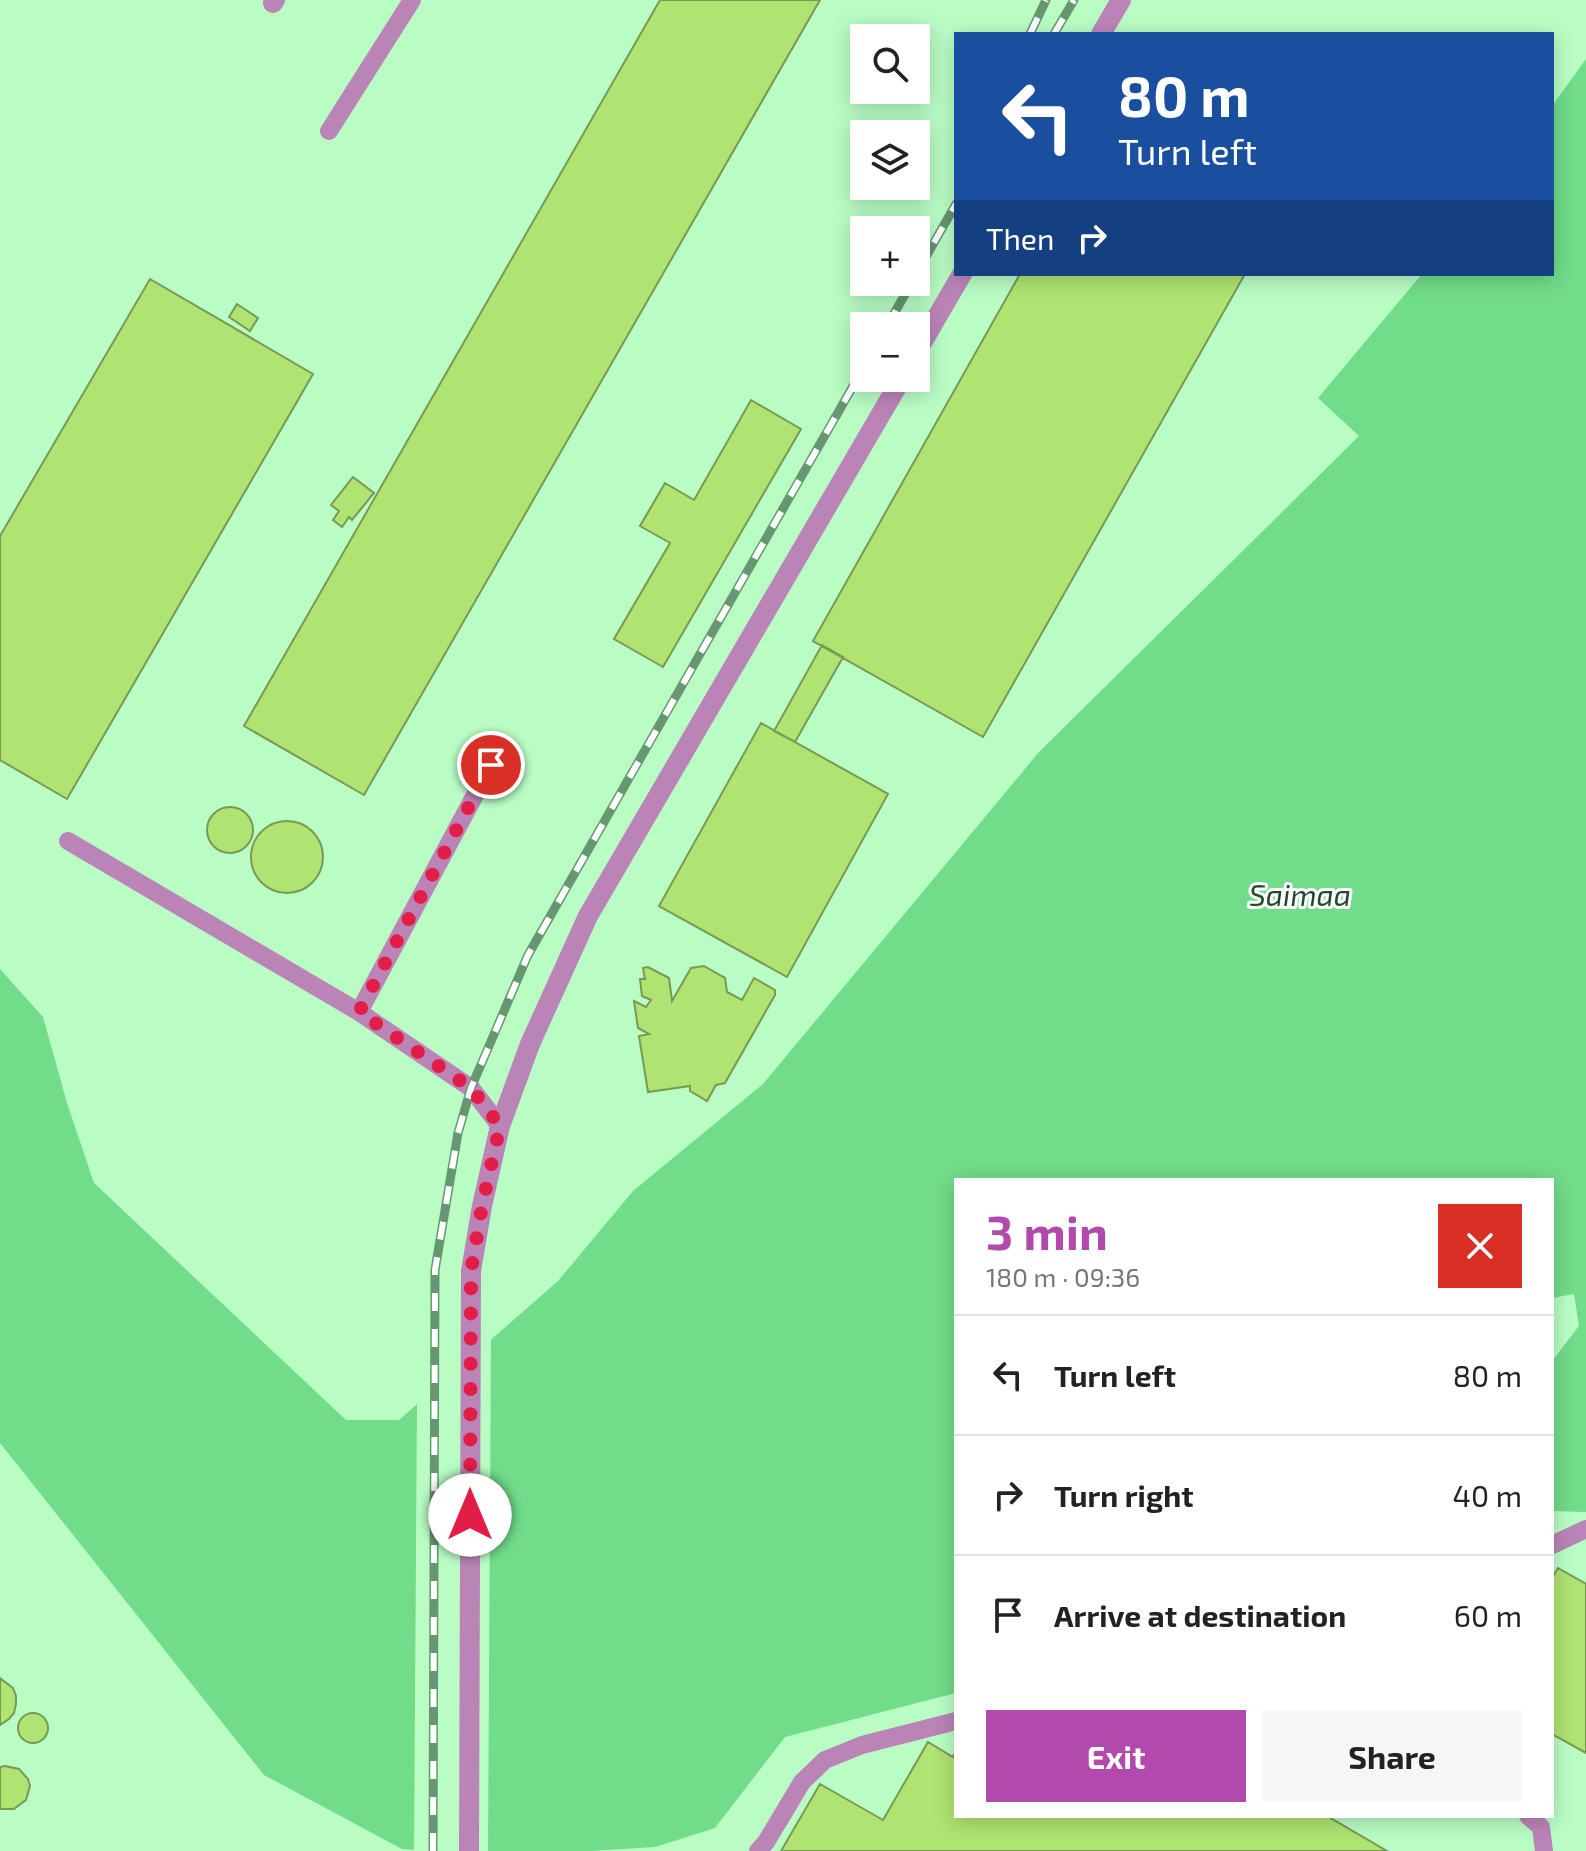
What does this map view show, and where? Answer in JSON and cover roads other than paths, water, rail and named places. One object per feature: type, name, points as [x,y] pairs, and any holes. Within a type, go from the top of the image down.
[{"type":"street","points":[[1102,32],[1121,0]]},
{"type":"street","points":[[930,329],[961,276]]},
{"type":"street","points":[[469,1851],[471,1271],[500,1126],[530,1044],[588,916],[894,392]]},
{"type":"lane","points":[[329,131],[412,0]]},
{"type":"lane","points":[[359,1012],[491,765]]},
{"type":"lane","points":[[68,841],[359,1012],[471,1088],[500,1126]]},
{"type":"lane","points":[[1554,1544],[1586,1529]]},
{"type":"lane","points":[[758,1851],[802,1782],[825,1760],[862,1745],[954,1722]]},
{"type":"lane","points":[[1530,1818],[1541,1827],[1544,1851]]},
{"type":"water","name":"Saimaa","points":[[1586,59],[1586,1512],[1554,1511],[1554,1358],[1579,1326],[1574,1294],[1554,1298],[1554,1178],[954,1178],[954,1694],[785,1737],[715,1828],[655,1847],[591,1851],[402,1849],[264,1775],[0,1443],[0,969],[43,1017],[94,1183],[346,1420],[399,1420],[558,1281],[633,1191],[763,1084],[1039,752],[1359,436],[1318,398],[1420,276],[1554,276],[1554,103]]},
{"type":"railway","points":[[1031,32],[1046,0]]},
{"type":"railway","points":[[1055,32],[1074,0]]},
{"type":"railway","points":[[930,250],[954,208]]},
{"type":"railway","points":[[895,312],[904,296]]},
{"type":"railway","points":[[433,1851],[435,1270],[458,1133],[471,1088],[528,955],[850,392]]}]
